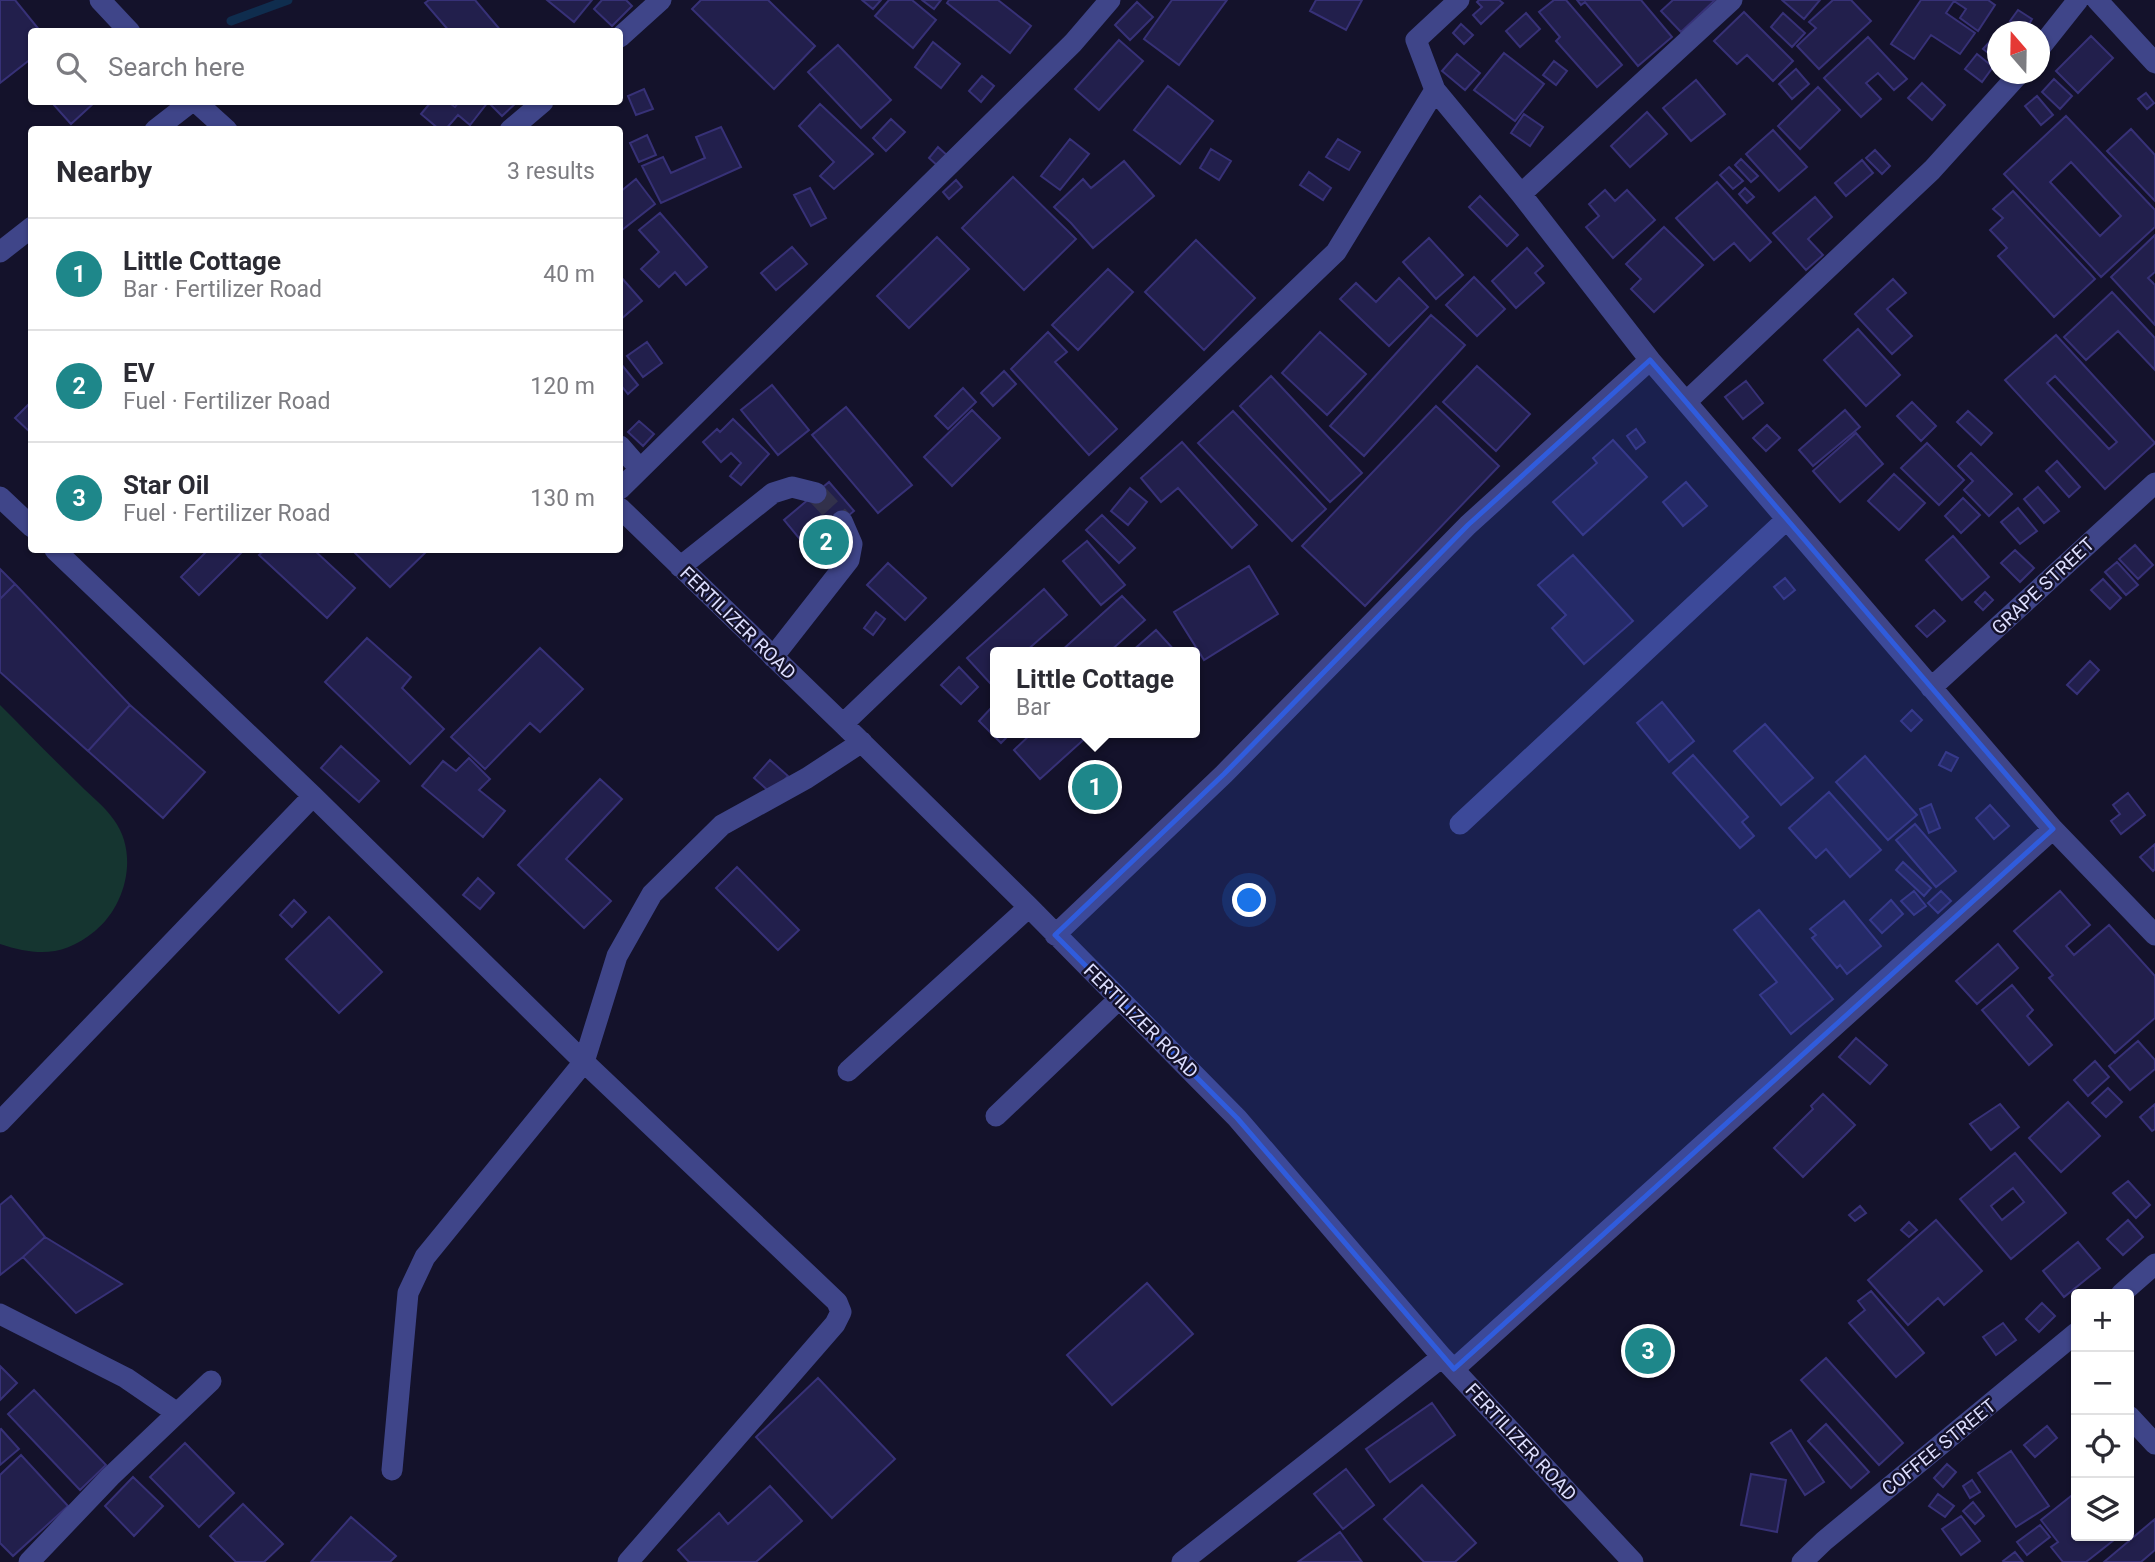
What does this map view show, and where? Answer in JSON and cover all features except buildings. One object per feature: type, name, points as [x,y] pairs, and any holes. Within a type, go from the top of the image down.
[{"type":"street","points":[[100,0],[126,28]]},
{"type":"street","points":[[623,34],[661,0]]},
{"type":"street","points":[[623,486],[1063,53],[1110,0]]},
{"type":"street","points":[[1521,194],[1732,0]]},
{"type":"street","points":[[2050,34],[2078,0]]},
{"type":"street","points":[[2097,0],[2155,63]]},
{"type":"street","points":[[1457,1],[1416,40],[1435,90],[1521,194],[1650,360],[1786,520],[2053,829],[2155,935]]},
{"type":"street","points":[[1686,402],[1932,170],[2010,84]]},
{"type":"street","points":[[844,724],[1336,252],[1435,90]]},
{"type":"street","points":[[160,126],[187,105]]},
{"type":"street","points":[[199,105],[223,126]]},
{"type":"street","points":[[515,126],[539,105]]},
{"type":"street","points":[[0,252],[28,230]]},
{"type":"street","points":[[1055,935],[1224,774],[1468,525],[1650,360]]},
{"type":"street","points":[[623,449],[640,469]]},
{"type":"street","name":"GRAPE STREET","points":[[1931,688],[2155,483]]},
{"type":"street","points":[[680,567],[774,493],[792,487],[816,493]]},
{"type":"street","points":[[0,497],[28,523]]},
{"type":"street","name":"FERTILIZER ROAD","points":[[623,511],[844,724],[1237,1118],[1448,1363],[1633,1562]]},
{"type":"street","points":[[1460,824],[1786,520]]},
{"type":"street","points":[[773,657],[849,560],[852,544],[842,521]]},
{"type":"street","points":[[58,553],[313,796],[584,1062],[837,1302],[841,1312],[835,1324],[628,1562]]},
{"type":"street","points":[[392,1470],[408,1293],[425,1256],[584,1062],[617,956],[652,894],[722,825],[807,778],[862,743]]},
{"type":"street","points":[[0,1122],[313,796]]},
{"type":"street","points":[[1182,1562],[1448,1363],[2053,829]]},
{"type":"street","points":[[849,1071],[1029,907]]},
{"type":"street","points":[[996,1116],[1119,999]]},
{"type":"street","points":[[2127,1289],[2155,1264]]},
{"type":"street","points":[[0,1314],[126,1378],[177,1413]]},
{"type":"street","name":"COFFEE STREET","points":[[1802,1562],[1824,1541],[2071,1347]]},
{"type":"street","points":[[29,1562],[110,1477],[211,1381]]},
{"type":"street","points":[[2134,1421],[2155,1444]]},
{"type":"highlighted area","points":[[1650,360],[2053,829],[1454,1369],[1237,1118],[1055,935],[1224,774],[1468,525]]},
{"type":"green space","points":[[0,705],[114,820],[126,848],[126,879],[115,908],[95,931],[61,950],[26,951],[0,944]]},
{"type":"waterway","points":[[231,21],[288,0]]},
{"type":"tunnel","points":[[816,493],[842,521]]},
{"type":"place","name":"EV","points":[[826,542]]},
{"type":"place","name":"Little Cottage","points":[[1095,787]]},
{"type":"place","name":"Star Oil","points":[[1648,1351]]}]
